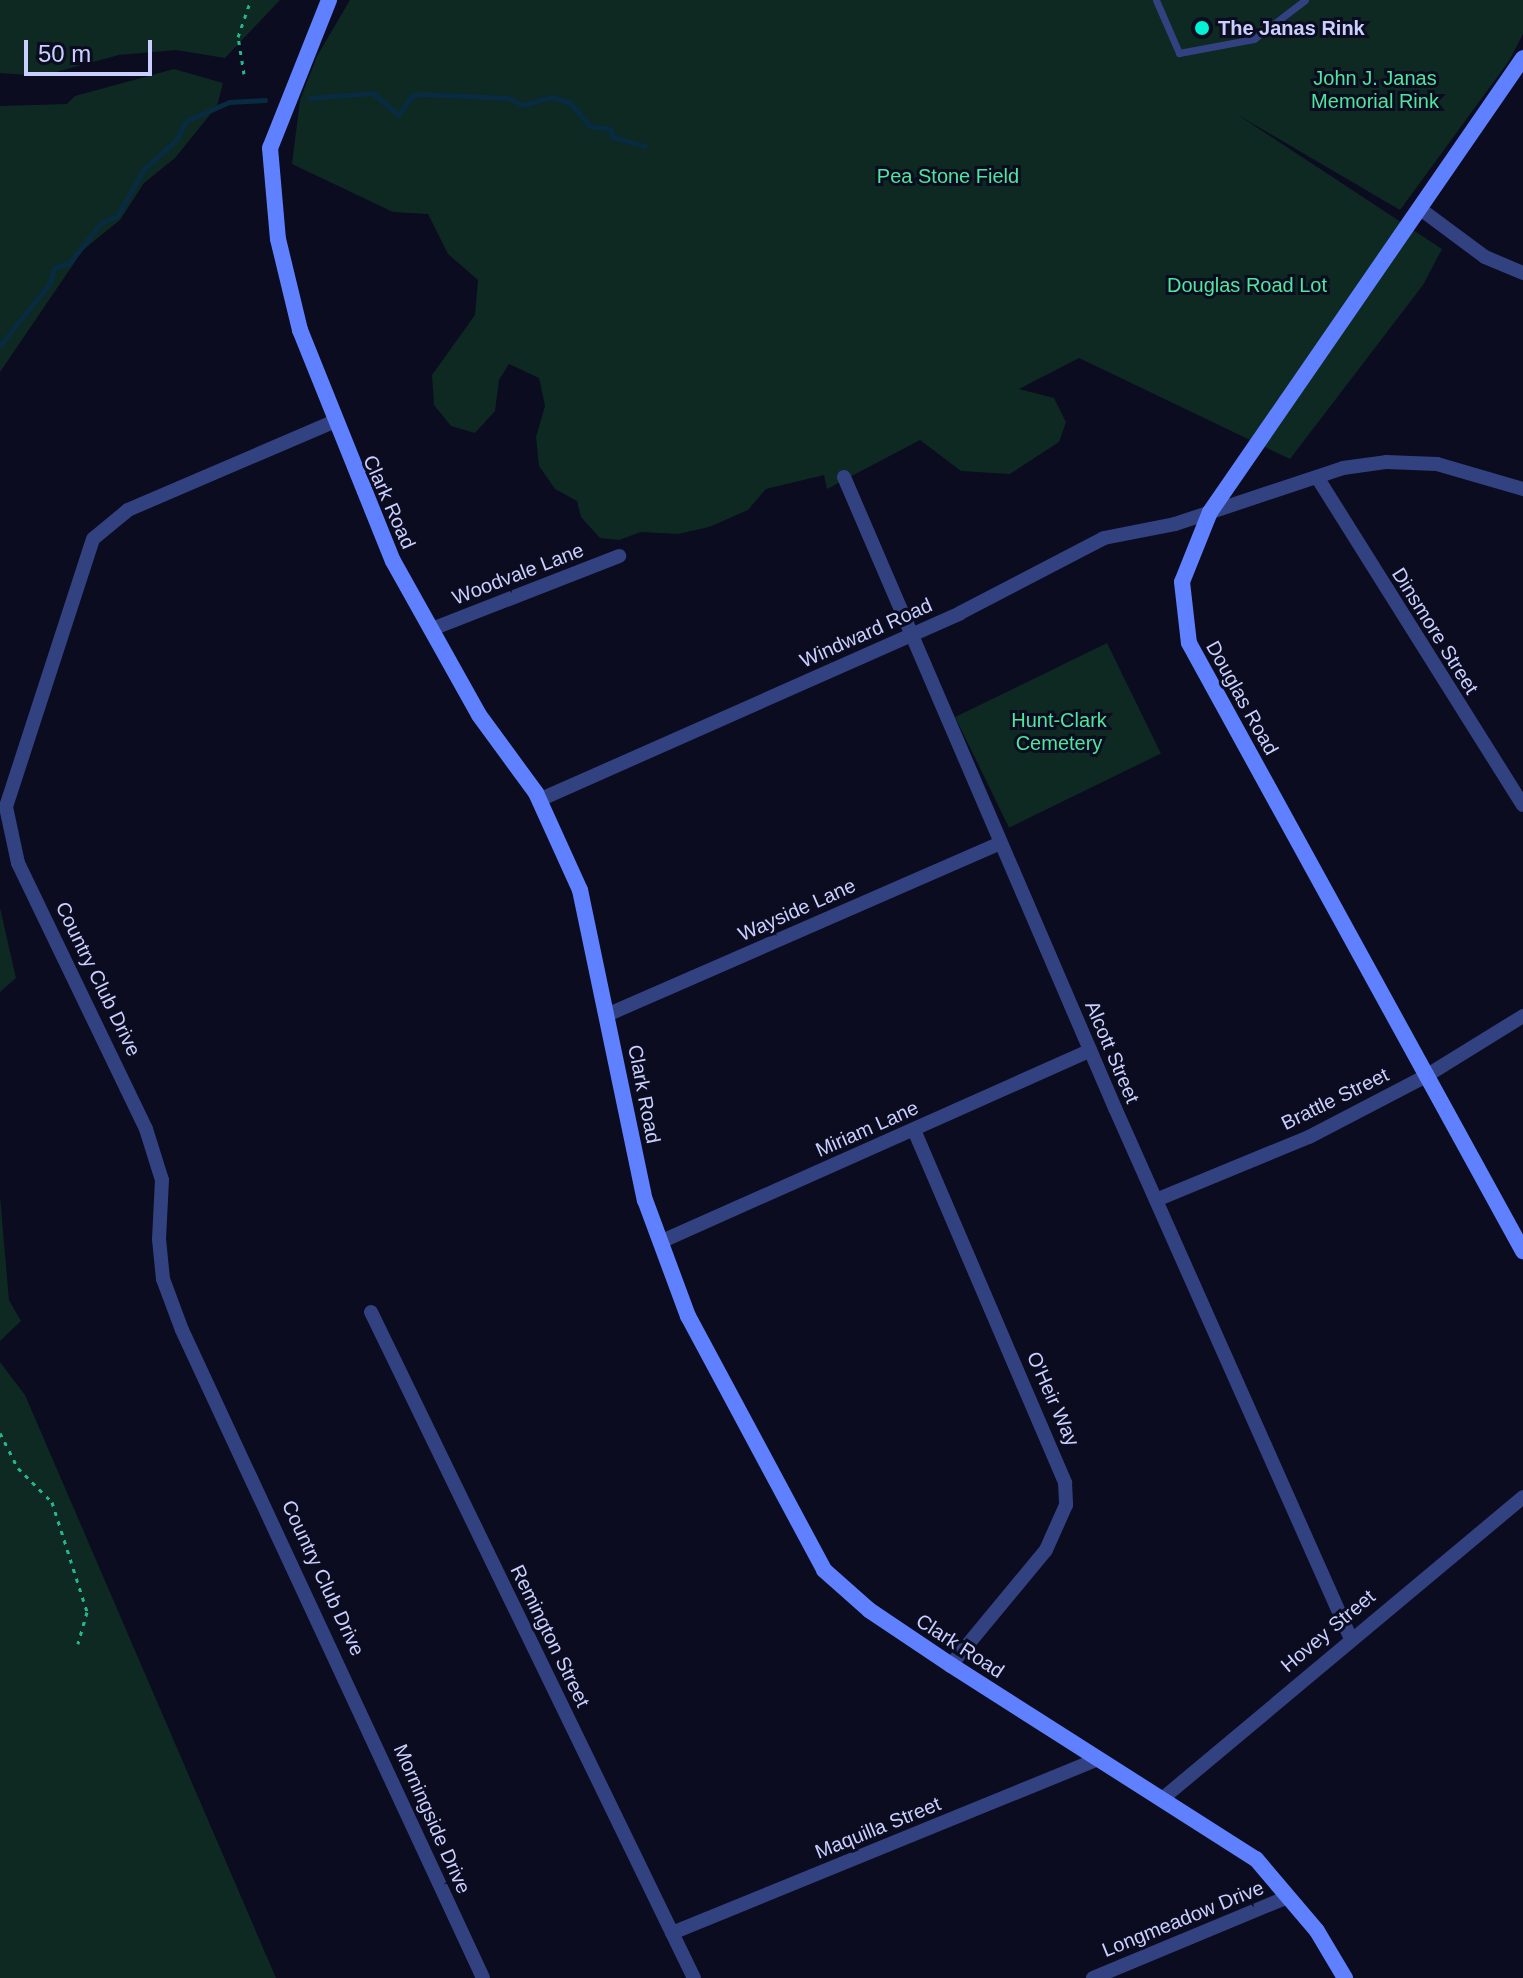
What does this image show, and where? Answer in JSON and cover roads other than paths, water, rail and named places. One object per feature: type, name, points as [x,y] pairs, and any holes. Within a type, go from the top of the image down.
[{"type":"street","name":"Clark Road","points":[[329,0],[270,148],[278,239],[300,330],[333,422],[393,561],[479,715],[539,800],[580,890],[609,1014],[645,1200],[688,1316],[824,1570],[869,1610],[951,1665],[1256,1859],[1317,1931],[1345,1978]]},
{"type":"street","name":"Douglas Road","points":[[1523,58],[1210,512],[1182,582],[1189,643],[1523,1251]]},
{"type":"street","points":[[1419,208],[1485,257],[1523,273]]},
{"type":"street","name":"Country Club Drive","points":[[333,422],[128,510],[93,539],[6,807],[18,863],[146,1129],[162,1180],[159,1239],[163,1279],[182,1330],[346,1676]]},
{"type":"street","name":"Windward Road","points":[[539,800],[910,635],[1104,538],[1210,512],[1317,477],[1386,462],[1437,464],[1523,489]]},
{"type":"street","name":"Alcott Street","points":[[844,477],[1090,1051],[1351,1639]]},
{"type":"street","name":"Dinsmore Street","points":[[1317,477],[1523,805]]},
{"type":"street","name":"Woodvale Lane","points":[[432,629],[619,556]]},
{"type":"street","name":"Wayside Lane","points":[[609,1014],[1000,843]]},
{"type":"street","name":"Brattle Street","points":[[1156,1200],[1309,1137],[1426,1076],[1523,1016]]},
{"type":"street","name":"Miriam Lane","points":[[660,1242],[1090,1051]]},
{"type":"street","name":"O'Heir Way","points":[[914,1130],[1065,1483],[1066,1505],[1046,1550],[951,1665]]},
{"type":"street","name":"Remington Street","points":[[371,1312],[694,1978]]},
{"type":"street","name":"Hovey Street","points":[[1162,1799],[1523,1497]]},
{"type":"street","name":"Morningside Drive","points":[[346,1676],[483,1978]]},
{"type":"street","name":"Maquilla Street","points":[[672,1933],[1099,1759]]},
{"type":"street","name":"Longmeadow Drive","points":[[1093,1978],[1288,1897]]},
{"type":"lane","points":[[1156,0],[1179,53],[1254,39],[1305,0]]},
{"type":"waterway","points":[[309,98],[373,93],[398,115],[412,96],[421,94],[508,98],[523,105],[551,97],[569,102],[590,126],[611,129],[612,137],[645,146]]},
{"type":"waterway","points":[[0,345],[50,283],[54,268],[69,263],[101,223],[117,216],[144,169],[176,140],[186,121],[229,102],[265,100]]},
{"type":"place","name":"The Janas Rink","points":[[1202,28]]},
{"type":"park label","name":"John J. Janas Memorial Rink","points":[[1375,90]]},
{"type":"park label","name":"Pea Stone Field","points":[[948,176]]},
{"type":"park label","name":"Douglas Road Lot","points":[[1247,285]]},
{"type":"park label","name":"Hunt-Clark Cemetery","points":[[1059,732]]}]
